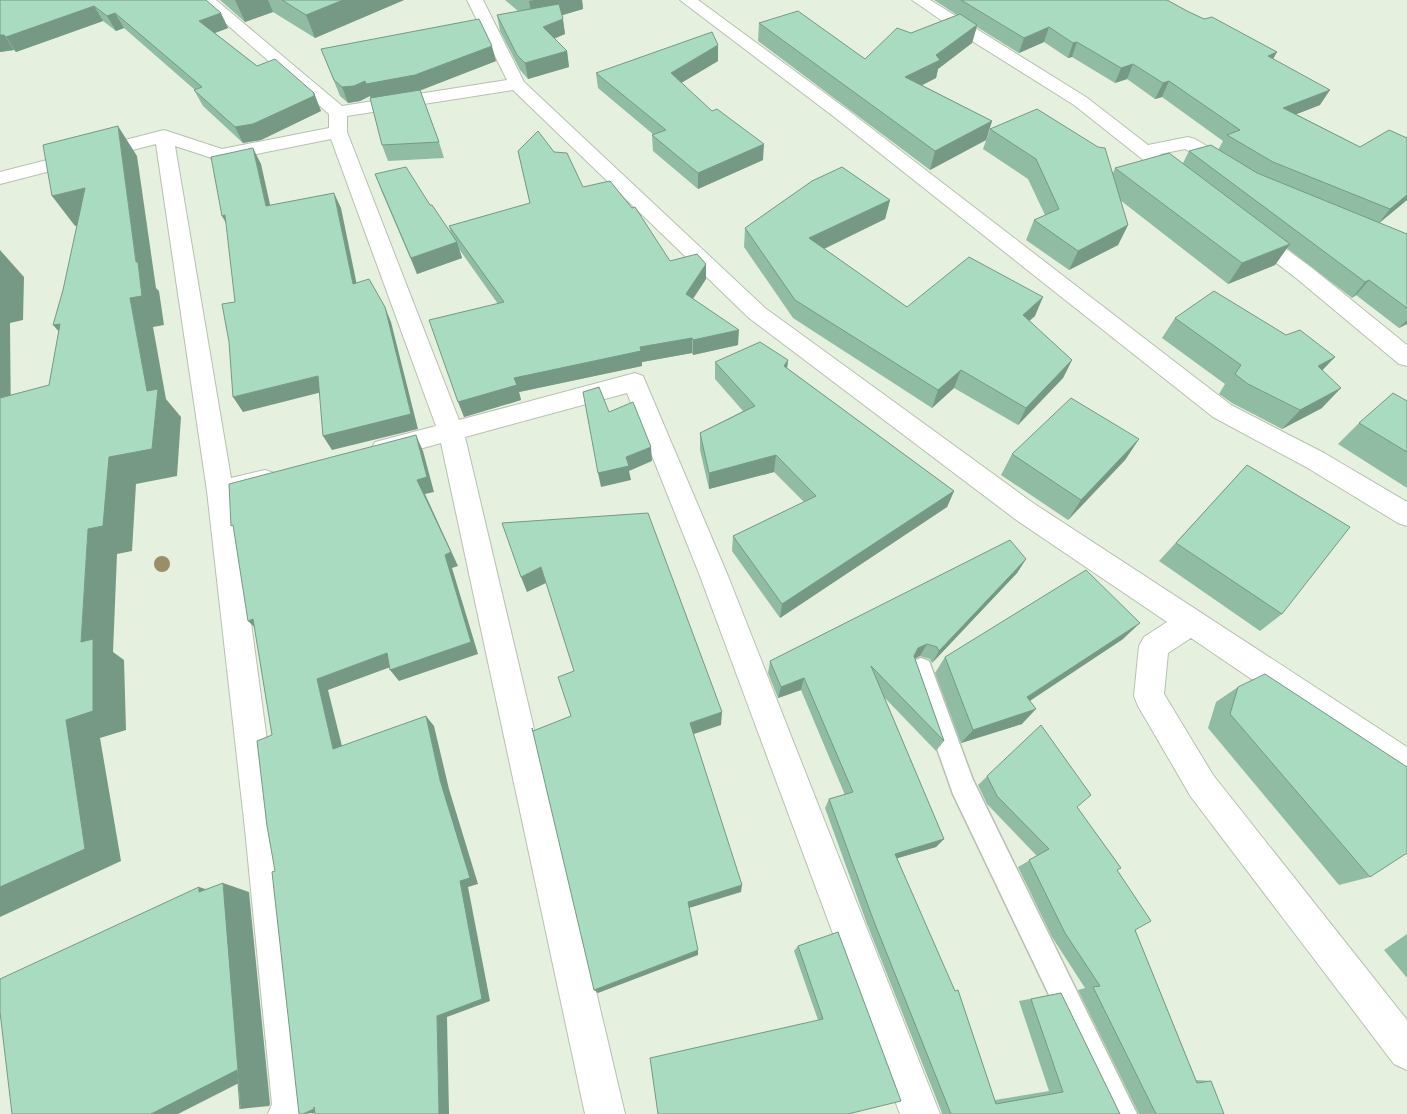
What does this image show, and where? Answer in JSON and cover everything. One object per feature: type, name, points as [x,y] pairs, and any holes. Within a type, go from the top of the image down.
[{"type":"street","points":[[207,0],[338,122],[451,432],[605,1114]]},
{"type":"street","points":[[475,0],[516,84],[757,313],[1024,511],[1407,766]]},
{"type":"street","points":[[688,0],[846,118],[1222,411],[1315,460],[1407,515]]},
{"type":"street","points":[[920,0],[1080,101],[1198,194]]},
{"type":"street","points":[[0,178],[164,136],[221,155],[338,122],[516,84]]},
{"type":"street","points":[[164,136],[220,491],[262,828],[294,1112],[288,1114]]},
{"type":"street","points":[[1144,152],[1188,143],[1247,178]]},
{"type":"street","points":[[1236,223],[1304,273],[1407,358]]},
{"type":"street","points":[[364,454],[635,382],[714,576],[920,1114]]},
{"type":"street","points":[[220,491],[288,474]]},
{"type":"street","points":[[1191,623],[1154,646],[1149,696],[1202,786],[1407,1051]]},
{"type":"lane","points":[[921,670],[962,785],[1122,1114]]},
{"type":"building","points":[[0,0],[206,0],[221,13],[199,21],[257,66],[275,59],[314,93],[314,96],[253,124],[235,127],[194,90],[202,87],[115,13],[107,16],[94,6],[6,37],[0,35]]},
{"type":"building","points":[[282,0],[343,0],[306,15]]},
{"type":"building","points":[[961,0],[1167,0],[1204,19],[1212,17],[1277,52],[1268,56],[1330,90],[1283,108],[1360,147],[1389,130],[1407,138],[1407,195],[1390,209],[1273,162],[1227,135],[1240,130],[1169,81],[1163,83],[1133,64],[1121,68],[1077,42],[1073,43],[1049,27],[1024,38]]},
{"type":"building","points":[[559,4],[563,19],[543,27],[567,51],[525,63],[517,55],[497,15]]},
{"type":"building","points":[[798,11],[865,59],[897,28],[911,33],[960,14],[977,25],[936,55],[940,60],[905,77],[992,121],[935,151],[759,23]]},
{"type":"building","points":[[479,19],[492,46],[415,75],[366,84],[365,81],[354,86],[342,87],[334,80],[321,49]]},
{"type":"building","points":[[712,32],[718,45],[671,73],[712,111],[717,109],[764,144],[698,173],[652,135],[666,130],[596,73]]},
{"type":"building","points":[[420,90],[439,142],[382,145],[370,98]]},
{"type":"building","points":[[1037,109],[1098,147],[1105,148],[1128,225],[1078,251],[1034,220],[1059,209],[1036,159],[990,129]]},
{"type":"building","points":[[118,126],[142,296],[130,298],[147,391],[158,389],[152,449],[109,457],[103,526],[88,529],[81,642],[93,639],[93,711],[66,720],[85,849],[0,887],[0,398],[49,385],[60,324],[53,325],[63,290],[85,188],[52,196],[43,145]]},
{"type":"building","points":[[538,131],[554,152],[567,153],[583,187],[610,181],[632,208],[635,207],[670,261],[697,254],[706,264],[686,294],[739,330],[693,340],[692,338],[640,347],[641,351],[514,378],[517,385],[458,402],[429,320],[504,302],[449,226],[530,203],[518,151]]},
{"type":"building","points":[[1211,145],[1257,173],[1407,234],[1407,308],[1369,280],[1365,282],[1189,151]]},
{"type":"building","points":[[253,148],[266,206],[334,193],[353,284],[369,279],[385,307],[411,414],[323,436],[318,376],[233,397],[229,342],[222,304],[235,302],[225,215],[222,216],[211,157]]},
{"type":"building","points":[[1169,153],[1290,244],[1242,263],[1115,168]]},
{"type":"building","points":[[406,167],[430,205],[432,205],[457,242],[411,258],[375,174]]},
{"type":"building","points":[[842,167],[890,200],[809,238],[907,307],[969,257],[1043,297],[1023,315],[1072,360],[1026,408],[961,370],[938,390],[795,300],[745,228],[812,181]]},
{"type":"building","points":[[1214,291],[1286,335],[1300,330],[1335,357],[1318,366],[1341,388],[1300,410],[1248,384],[1235,374],[1241,365],[1175,318]]},
{"type":"building","points":[[760,342],[788,360],[784,366],[954,491],[782,604],[733,536],[816,496],[776,455],[709,473],[700,433],[755,406],[715,362]]},
{"type":"building","points":[[599,387],[609,412],[633,402],[651,447],[626,457],[629,466],[598,473],[583,392]]},
{"type":"building","points":[[1393,393],[1407,401],[1407,452],[1359,423]]},
{"type":"building","points":[[1071,398],[1139,439],[1081,500],[1012,454]]},
{"type":"building","points":[[416,435],[427,477],[417,480],[451,552],[445,555],[471,642],[390,670],[387,653],[317,679],[333,749],[426,716],[440,780],[470,878],[460,881],[482,999],[437,1016],[439,1114],[315,1114],[314,1107],[314,1109],[299,1114],[272,872],[275,871],[267,826],[257,741],[272,735],[253,619],[248,621],[233,525],[231,526],[229,484]]},
{"type":"building","points":[[1247,465],[1350,527],[1282,614],[1176,543]]},
{"type":"building","points":[[648,513],[722,712],[690,723],[742,885],[688,902],[698,950],[594,990],[532,728],[533,731],[571,716],[558,677],[574,671],[541,567],[521,577],[502,523]]},
{"type":"building","points":[[1010,540],[1026,559],[939,651],[937,647],[927,644],[918,648],[914,656],[944,741],[871,666],[944,839],[895,854],[955,991],[958,990],[996,1104],[1063,1092],[1031,999],[1061,993],[1120,1114],[951,1114],[873,919],[829,799],[853,792],[804,678],[781,687],[770,661]]},
{"type":"building","points":[[1086,570],[1140,623],[1027,697],[1036,709],[973,730],[945,657]]},
{"type":"building","points":[[1265,674],[1407,767],[1407,853],[1370,877],[1230,714],[1238,687]]},
{"type":"building","points":[[1041,725],[1091,795],[1077,807],[1121,868],[1117,870],[1151,921],[1135,930],[1197,1083],[1211,1081],[1224,1114],[1156,1114],[1093,987],[1100,986],[1065,933],[1029,860],[1049,849],[997,796],[987,776]]},
{"type":"building","points":[[223,883],[240,1109],[237,1070],[151,1114],[12,1114],[0,1012],[0,979],[199,887],[199,892]]},
{"type":"building","points":[[838,932],[901,1101],[848,1114],[658,1114],[650,1058],[823,1019],[798,946]]}]
